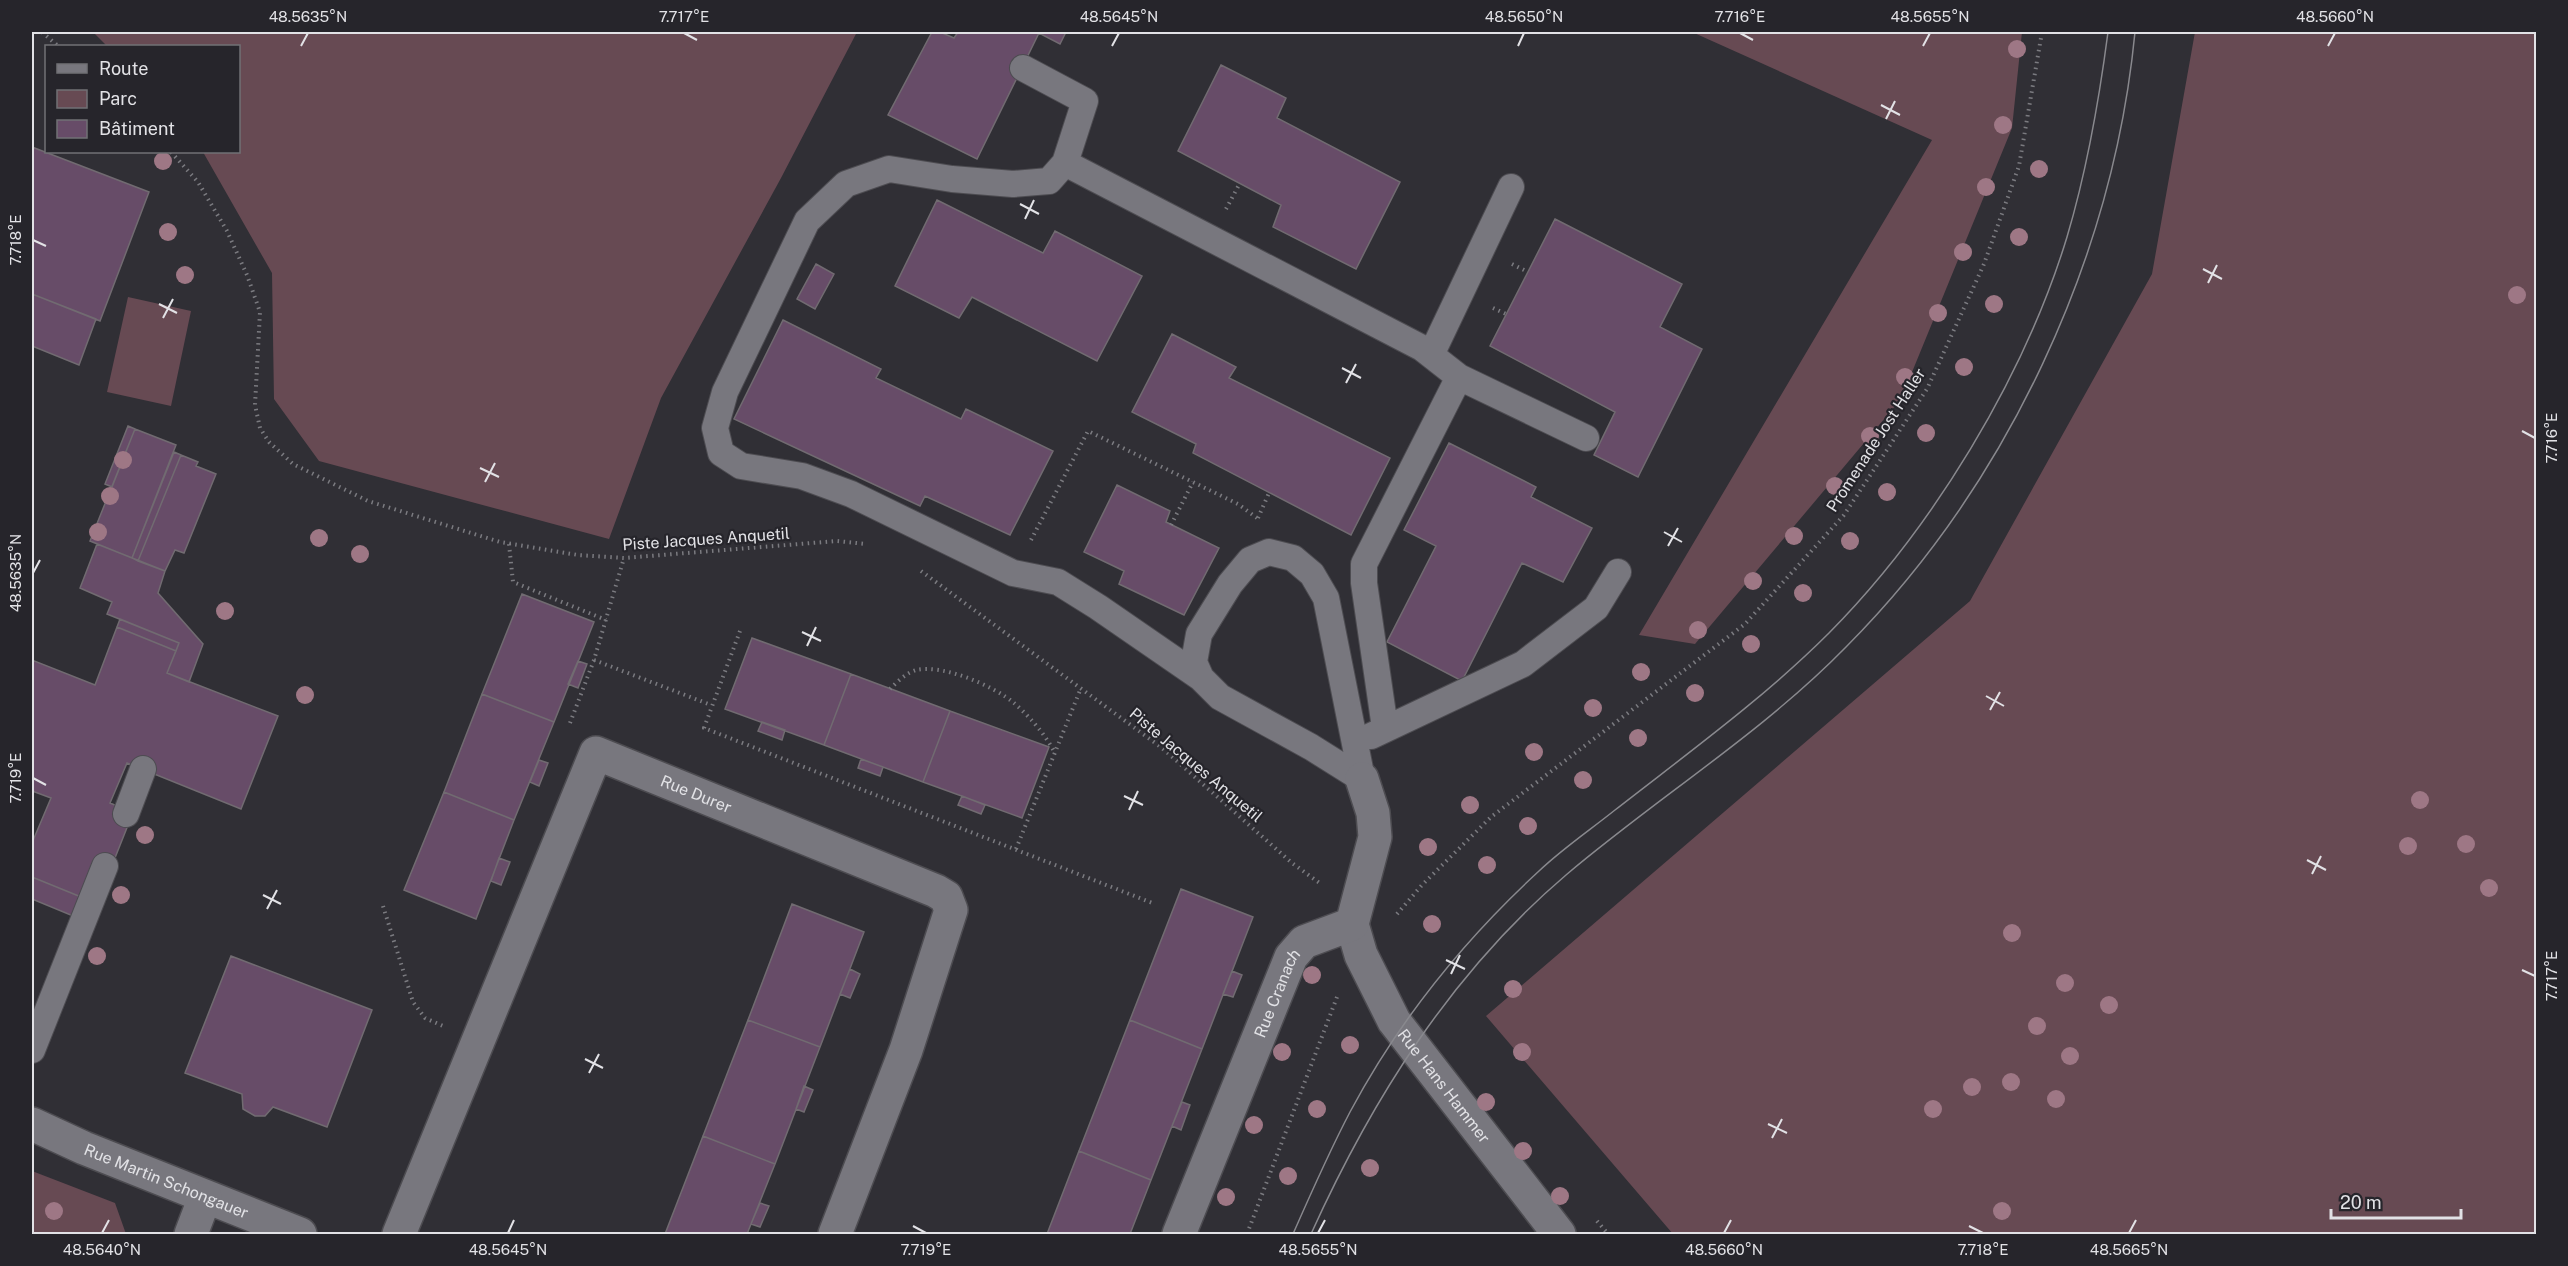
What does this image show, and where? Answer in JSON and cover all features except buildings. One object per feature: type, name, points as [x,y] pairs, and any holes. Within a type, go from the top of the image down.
[{"type":"street","name":"Rue Durer","points":[[399,1234],[596,753],[946,897],[951,910],[906,1050],[835,1234]]},
{"type":"street","points":[[1352,924],[1374,837],[1373,813],[1362,779]]},
{"type":"street","name":"Rue Hans Hammer","points":[[1352,924],[1361,955],[1400,1030],[1558,1234]]},
{"type":"street","name":"Rue Cranach","points":[[1179,1234],[1291,957],[1304,942],[1352,924]]},
{"type":"street","name":"Rue Martin Schongauer","points":[[32,1124],[84,1148],[300,1234]]},
{"type":"street","points":[[190,1234],[205,1197]]},
{"type":"lane","points":[[1023,68],[1085,101],[1065,163],[1049,181],[1013,184],[962,180],[889,169],[846,184],[807,221],[725,392],[714,428],[721,453],[741,466],[802,476],[851,494],[1013,573],[1058,582],[1201,678],[1220,697],[1311,747],[1362,779]]},
{"type":"lane","points":[[1065,163],[1422,348],[1459,377],[1586,438]]},
{"type":"lane","points":[[1431,355],[1511,187]]},
{"type":"lane","points":[[1385,728],[1364,583],[1364,564],[1459,377]]},
{"type":"lane","points":[[1201,678],[1194,662],[1199,634],[1230,584],[1250,560],[1269,552],[1293,558],[1312,574],[1326,598],[1362,779]]},
{"type":"lane","points":[[1355,746],[1385,728],[1523,664],[1596,608],[1618,572]]},
{"type":"lane","points":[[126,814],[143,769]]},
{"type":"lane","points":[[32,1050],[105,866]]},
{"type":"path","points":[[42,32],[57,45]]},
{"type":"path","name":"Promenade Jost Haller","points":[[1247,1234],[1344,980],[1361,955],[1422,885],[1491,817],[1745,624],[1844,515],[1927,389],[1984,264],[2019,166],[2042,32]]},
{"type":"path","name":"Piste Jacques Anquetil","points":[[172,153],[198,182],[227,231],[247,275],[260,312],[255,405],[260,428],[269,442],[293,464],[368,501],[509,544],[578,555],[624,558],[837,541],[873,546]]},
{"type":"path","points":[[1013,573],[1088,431],[1238,504],[1257,519],[1269,493]]},
{"type":"path","points":[[1171,525],[1193,482]]},
{"type":"path","points":[[509,544],[513,582],[606,620]]},
{"type":"path","name":"Piste Jacques Anquetil","points":[[914,566],[1162,748],[1292,863],[1319,882],[1352,924]]},
{"type":"path","points":[[740,631],[704,728],[1155,904]]},
{"type":"path","points":[[594,660],[711,705]]},
{"type":"path","points":[[890,689],[900,678],[916,670],[944,671],[983,684],[1014,703],[1047,738],[1055,753]]},
{"type":"path","points":[[1016,849],[1081,688]]},
{"type":"path","points":[[383,906],[413,1002],[425,1018],[452,1030]]},
{"type":"green space","points":[[93,32],[857,32],[781,178],[661,398],[609,539],[319,461],[274,399],[272,273],[204,153],[240,153],[240,45],[106,45]]},
{"type":"green space","points":[[1692,32],[2022,32],[2012,128],[1901,399],[1695,644],[1639,635],[1932,140]]},
{"type":"green space","points":[[2195,32],[2536,32],[2536,1234],[1673,1234],[1486,1016],[1970,601],[2152,274]]},
{"type":"green space","points":[[128,297],[191,311],[171,406],[107,392]]},
{"type":"green space","points":[[32,1171],[115,1203],[126,1234],[32,1234]]},
{"type":"tram line","points":[[1293,1234],[1335,1142],[1369,1079],[1411,1014],[1459,954],[1511,897],[1548,863],[1725,724],[1804,657],[1867,592],[1904,547],[1938,499],[2000,397],[2049,290],[2081,186],[2108,32]]},
{"type":"tram line","points":[[1311,1234],[1335,1184],[1388,1087],[1451,996],[1487,953],[1566,875],[1745,736],[1814,678],[1846,647],[1904,583],[1956,514],[2002,441],[2043,364],[2076,284],[2103,201],[2123,117],[2135,32]]}]
